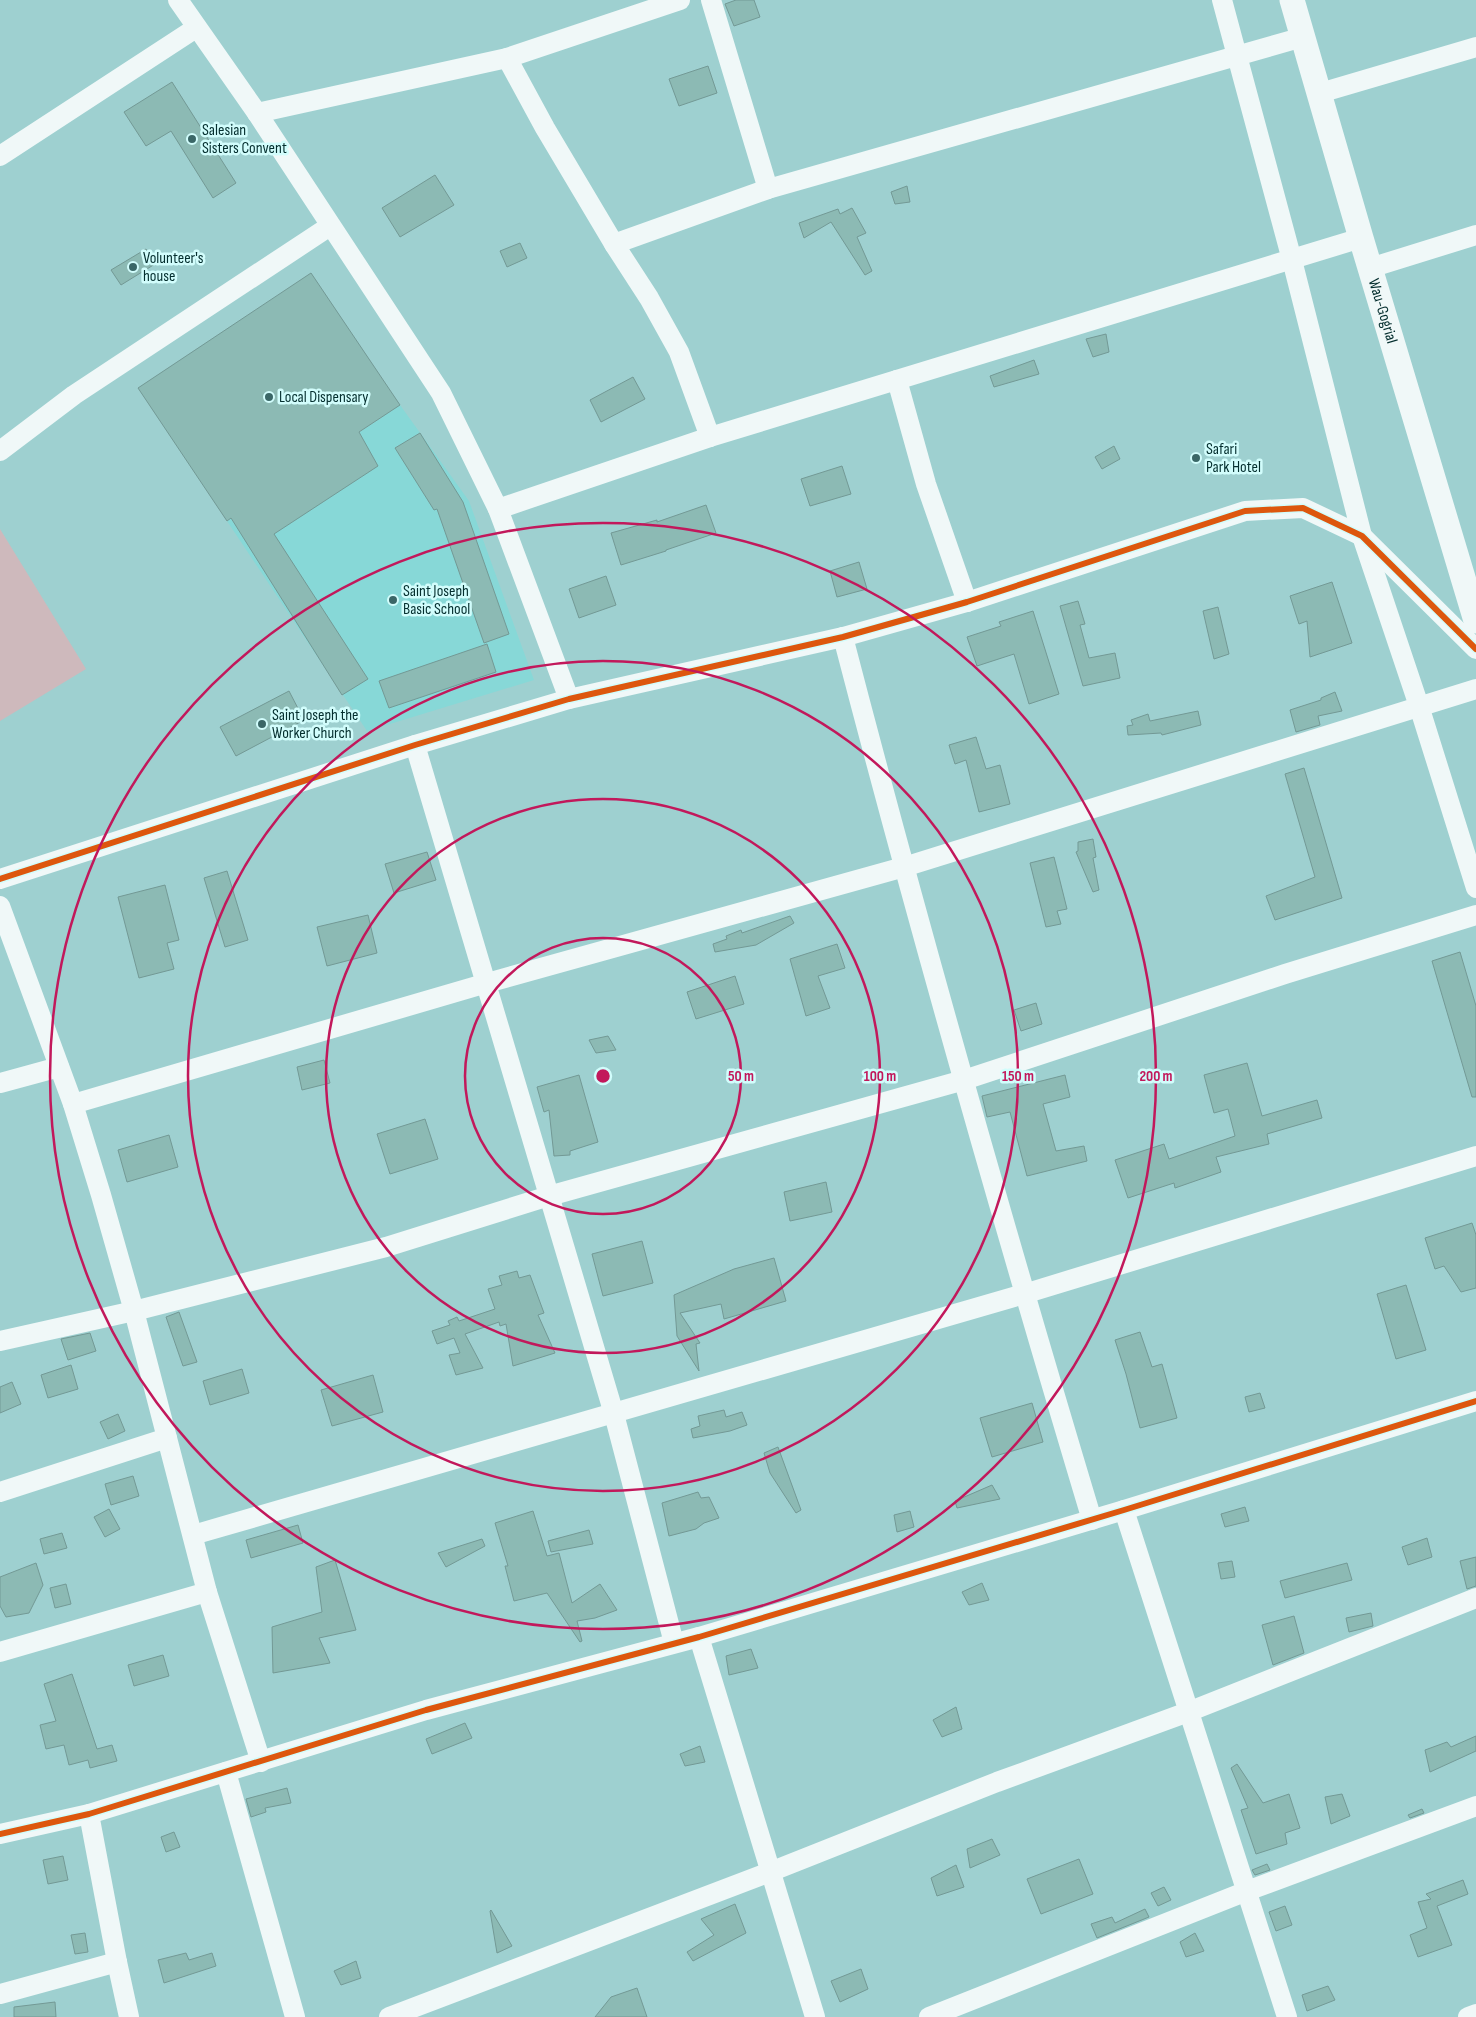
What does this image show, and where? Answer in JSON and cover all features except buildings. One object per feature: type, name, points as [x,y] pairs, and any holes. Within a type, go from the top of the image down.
[{"type":"main road","name":"Wau-Gogrial","points":[[1292,0],[1476,621]]},
{"type":"street","points":[[178,0],[257,113],[441,393],[498,509],[569,699]]},
{"type":"street","points":[[257,113],[507,58],[680,0]]},
{"type":"street","points":[[711,0],[768,189]]},
{"type":"street","points":[[1222,0],[1292,260],[1362,536],[1419,706],[1476,888]]},
{"type":"street","points":[[0,156],[196,28]]},
{"type":"street","points":[[614,244],[768,189],[1303,37]]},
{"type":"street","points":[[1320,93],[1476,48]]},
{"type":"street","points":[[507,58],[545,128],[614,244],[649,298],[679,352],[710,437]]},
{"type":"street","points":[[0,450],[74,396],[330,226]]},
{"type":"street","points":[[1370,268],[1476,235]]},
{"type":"street","points":[[498,509],[710,437],[1361,238]]},
{"type":"street","points":[[897,380],[926,484],[967,602]]},
{"type":"street","points":[[0,879],[415,745],[569,699],[843,637],[967,602],[1245,510],[1303,508],[1362,536],[1476,649]]},
{"type":"street","points":[[843,637],[904,867],[1024,1294],[1092,1520]]},
{"type":"street","points":[[73,1104],[487,983],[904,867],[1476,689]]},
{"type":"street","points":[[415,745],[614,1414],[674,1643]]},
{"type":"street","points":[[0,906],[73,1104],[134,1311],[207,1592],[261,1762]]},
{"type":"street","points":[[0,1341],[134,1311],[386,1247],[549,1196],[964,1080],[1285,974],[1476,915]]},
{"type":"street","points":[[0,1083],[59,1066]]},
{"type":"street","points":[[193,1535],[1024,1294],[1476,1156]]},
{"type":"street","points":[[0,1834],[89,1814],[426,1710],[699,1637],[1092,1520],[1476,1401]]},
{"type":"street","points":[[0,1492],[167,1438]]},
{"type":"street","points":[[1124,1510],[1287,2017]]},
{"type":"street","points":[[0,1652],[207,1592]]},
{"type":"street","points":[[390,2017],[770,1872],[997,1782],[1188,1712],[1476,1598]]},
{"type":"street","points":[[699,1637],[815,2017]]},
{"type":"street","points":[[226,1772],[295,2017]]},
{"type":"street","points":[[929,2017],[1247,1890],[1476,1806]]},
{"type":"street","points":[[89,1814],[117,1962],[130,2017]]},
{"type":"street","points":[[0,1994],[117,1962]]},
{"type":"street","points":[[1468,2017],[1476,2014]]},
{"type":"shaded area","name":"Saint Joseph Basic School","points":[[400,405],[469,501],[534,680],[367,731],[227,521]]},
{"type":"shaded area","points":[[0,529],[86,669],[0,721]]},
{"type":"cycle path","points":[[0,879],[415,745],[569,699],[843,637],[967,602],[1245,511],[1303,508],[1362,536],[1476,649]]},
{"type":"cycle path","points":[[0,1834],[89,1814],[426,1710],[699,1637],[1124,1510],[1476,1401]]},
{"type":"place","name":"Salesian Sisters Convent","points":[[192,139]]},
{"type":"place","name":"Volunteer's house","points":[[133,267]]},
{"type":"place","name":"Local Dispensary","points":[[269,397]]},
{"type":"place","name":"Safari Park Hotel","points":[[1196,458]]},
{"type":"place","name":"Saint Joseph Basic School","points":[[393,600]]},
{"type":"place","name":"Saint Joseph the Worker Church","points":[[262,724]]}]
